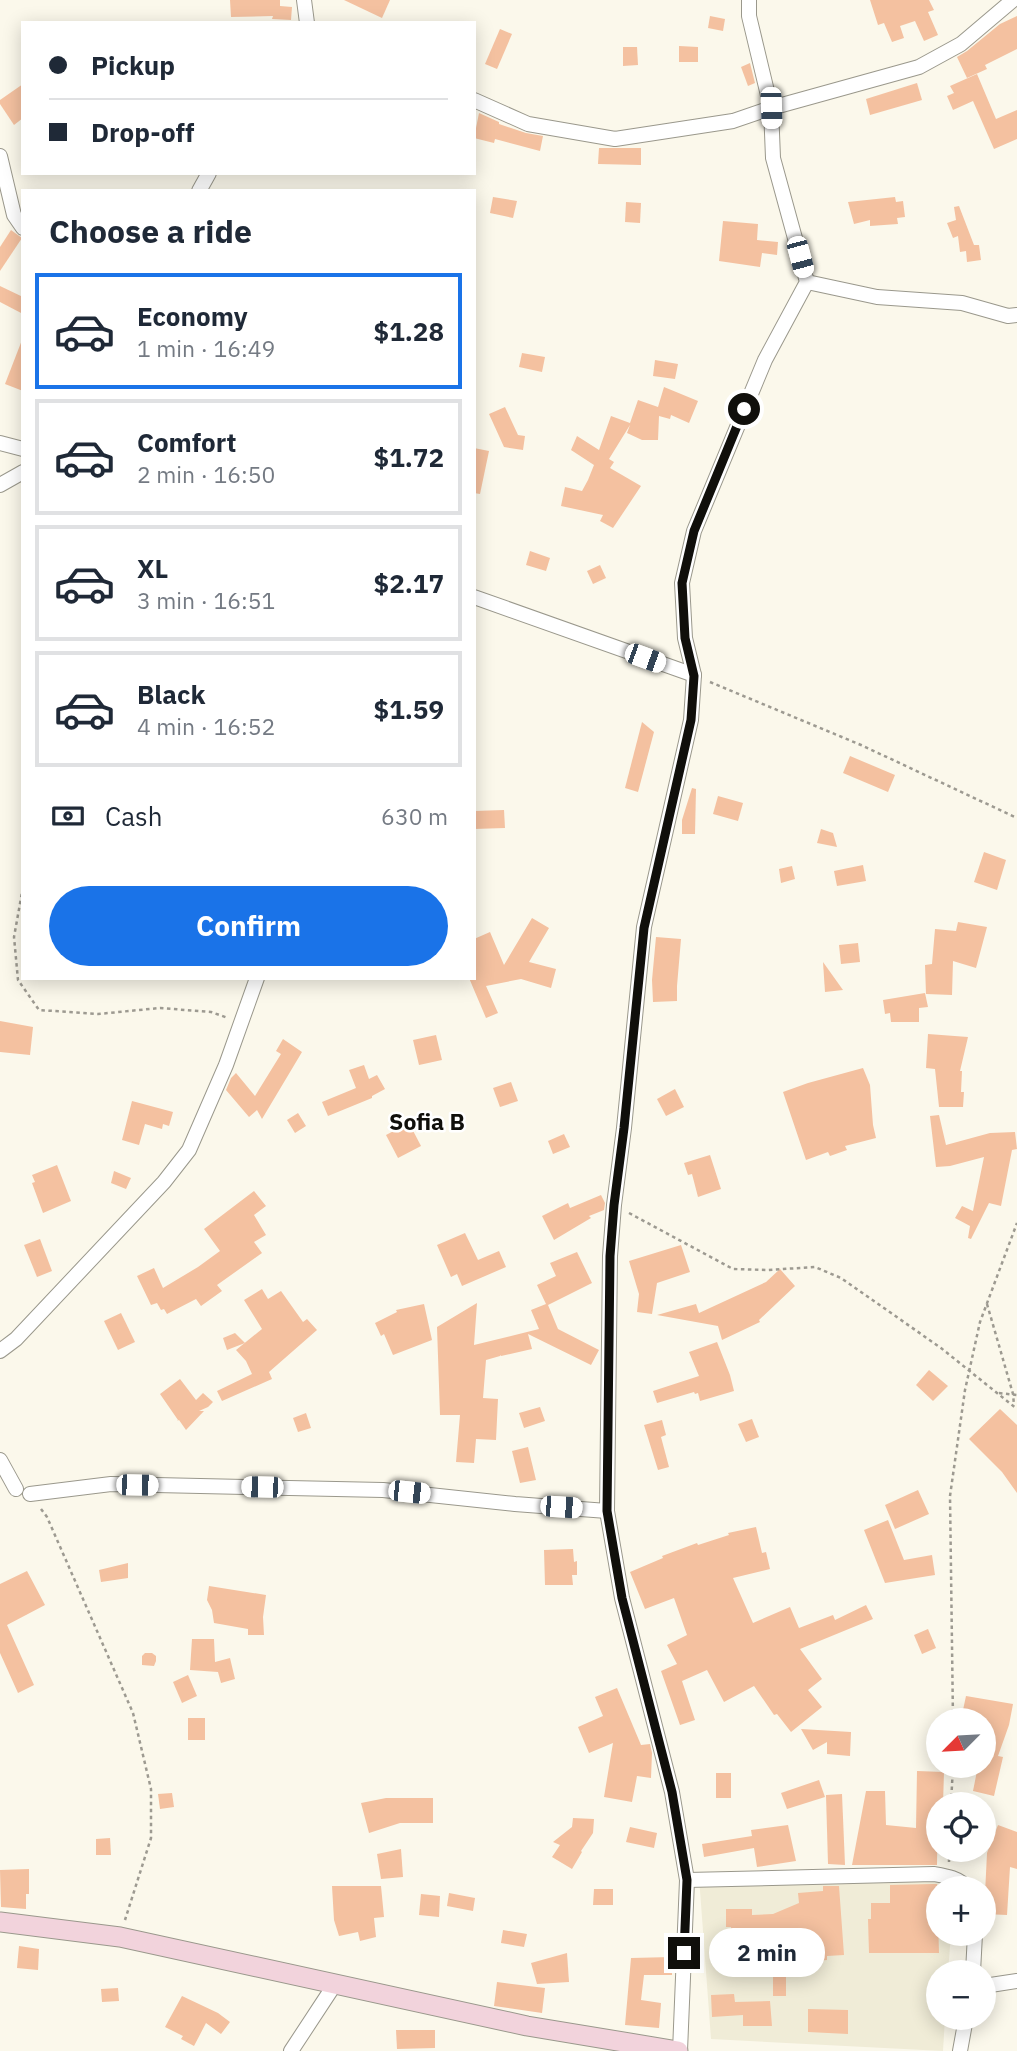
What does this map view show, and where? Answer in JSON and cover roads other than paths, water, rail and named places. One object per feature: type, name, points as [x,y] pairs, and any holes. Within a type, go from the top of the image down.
[{"type":"street","points":[[304,0],[307,21]]},
{"type":"street","points":[[0,1922],[120,1937],[527,2026],[679,2051],[687,1880],[672,1792],[622,1598],[607,1511],[610,1256],[644,928],[691,720],[694,676],[685,638],[682,583],[694,531],[765,360],[807,282],[773,158],[771,108],[749,16],[749,0]]},
{"type":"street","points":[[476,101],[528,124],[615,139],[733,121],[919,67],[961,44],[1013,0]]},
{"type":"street","points":[[0,156],[14,215],[21,225]]},
{"type":"street","points":[[807,282],[877,296],[962,303],[1008,316],[1017,315]]},
{"type":"street","points":[[0,443],[21,448]]},
{"type":"street","points":[[0,485],[21,473]]},
{"type":"street","points":[[476,598],[694,676]]},
{"type":"street","points":[[0,1351],[16,1339],[164,1182],[189,1150],[226,1065],[256,980]]},
{"type":"street","points":[[0,1460],[23,1491],[111,1484],[383,1490],[607,1511]]},
{"type":"street","points":[[687,1880],[933,1874],[948,1876]]},
{"type":"street","points":[[996,1984],[1017,1981]]},
{"type":"street","points":[[291,2051],[335,1984]]},
{"type":"street","points":[[960,2051],[964,2030]]},
{"type":"district","name":"Sofia B","points":[[427,1121]]}]
